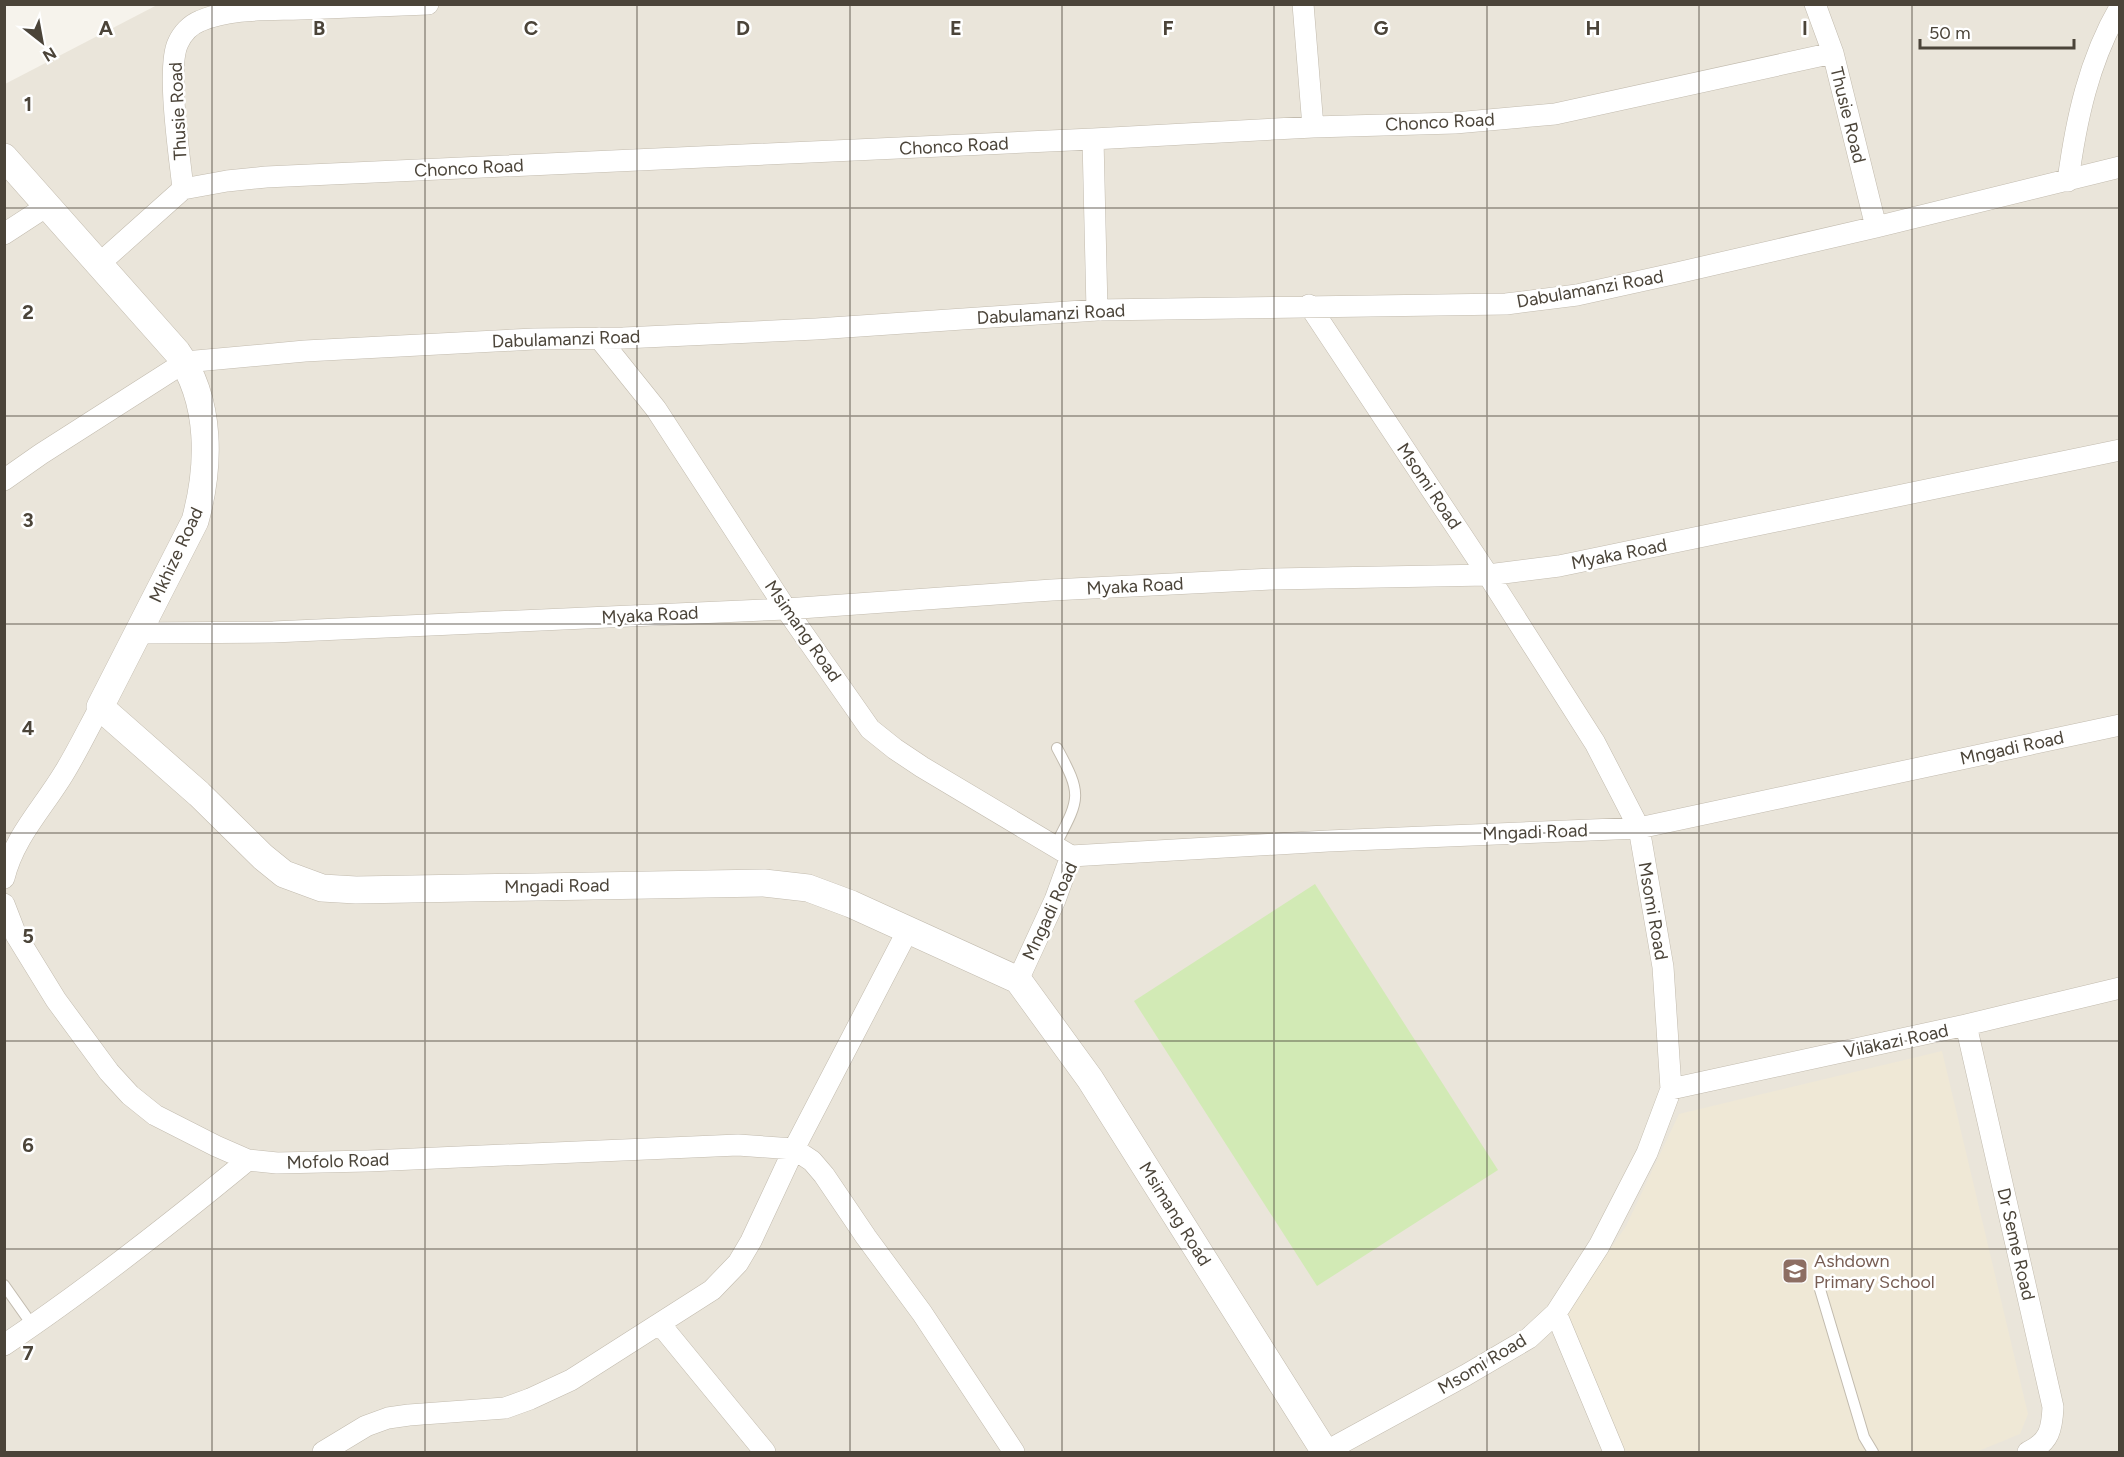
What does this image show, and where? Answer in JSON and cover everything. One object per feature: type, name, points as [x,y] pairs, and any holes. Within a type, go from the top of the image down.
[{"type":"street","name":"Thusie Road","points":[[183,189],[173,63],[177,45],[185,31],[197,21],[219,15],[265,10],[428,4]]},
{"type":"street","points":[[1303,4],[1313,127]]},
{"type":"street","name":"Thusie Road","points":[[1815,4],[1833,53],[1875,227]]},
{"type":"street","points":[[2068,180],[2088,79],[2100,46],[2120,7]]},
{"type":"street","name":"Chonco Road","points":[[183,189],[266,177],[1313,127],[1455,123],[1556,114],[1833,53]]},
{"type":"street","points":[[1093,139],[1097,310]]},
{"type":"street","name":"Mkhize Road","points":[[4,156],[163,333],[185,362],[195,387],[204,432],[206,470],[203,494],[195,521],[139,633],[64,773],[18,841],[4,878]]},
{"type":"street","name":"Dabulamanzi Road","points":[[4,480],[185,362],[304,351],[534,339],[816,329],[1097,310],[1309,305],[1506,304],[1577,295],[1875,227],[2120,167]]},
{"type":"street","points":[[99,264],[183,189]]},
{"type":"street","points":[[4,234],[47,206]]},
{"type":"street","name":"Msomi Road","points":[[1309,305],[1488,575],[1595,743],[1639,828],[1663,967],[1671,1089],[1647,1153],[1599,1246],[1556,1313],[1520,1343],[1325,1452]]},
{"type":"street","name":"Msimang Road","points":[[600,338],[656,409],[786,609],[870,729],[922,767],[1063,851]]},
{"type":"street","name":"Myaka Road","points":[[139,633],[273,632],[786,609],[1030,592],[1274,579],[1488,575],[1570,564],[2120,450]]},
{"type":"street","name":"Mngadi Road","points":[[100,707],[199,794],[263,857],[284,874],[322,888],[356,890],[764,883],[808,888],[851,903],[1018,980],[1055,900],[1063,851],[1639,828],[2120,725]]},
{"type":"street","name":"Mofolo Road","points":[[4,904],[16,934],[56,1000],[109,1072],[130,1095],[155,1115],[248,1160],[277,1163],[357,1161],[728,1146],[794,1149]]},
{"type":"street","points":[[323,1452],[366,1426],[388,1418],[505,1408],[530,1399],[571,1380],[712,1290],[738,1263],[778,1186],[794,1149],[908,930]]},
{"type":"street","name":"Msimang Road","points":[[1018,980],[1090,1080],[1325,1452]]},
{"type":"street","name":"Vilakazi Road","points":[[1671,1089],[1966,1025],[2120,987]]},
{"type":"street","name":"Dr Seme Road","points":[[1966,1025],[2053,1407],[2052,1428],[2045,1440],[2028,1452]]},
{"type":"street","points":[[794,1149],[812,1161],[824,1175],[922,1313],[1014,1452]]},
{"type":"street","points":[[4,1345],[66,1304],[155,1237],[248,1160]]},
{"type":"street","points":[[1556,1313],[1614,1452]]},
{"type":"street","points":[[660,1324],[765,1452]]},
{"type":"lane","points":[[1057,748],[1074,782],[1076,794],[1063,851]]},
{"type":"lane","points":[[4,1285],[33,1326]]},
{"type":"lane","points":[[1819,1286],[1864,1437],[1873,1452]]},
{"type":"shaded area","points":[[159,4],[2119,5],[2119,1452],[5,1452],[5,84]]},
{"type":"shaded area","name":"Ashdown Primary School","points":[[1942,1051],[2028,1414],[2020,1434],[1976,1452],[1622,1452],[1565,1316],[1626,1226],[1679,1114]]},
{"type":"green space","points":[[1315,884],[1498,1170],[1317,1286],[1134,1001]]},
{"type":"place","name":"Ashdown Primary School","points":[[1795,1271]]}]
